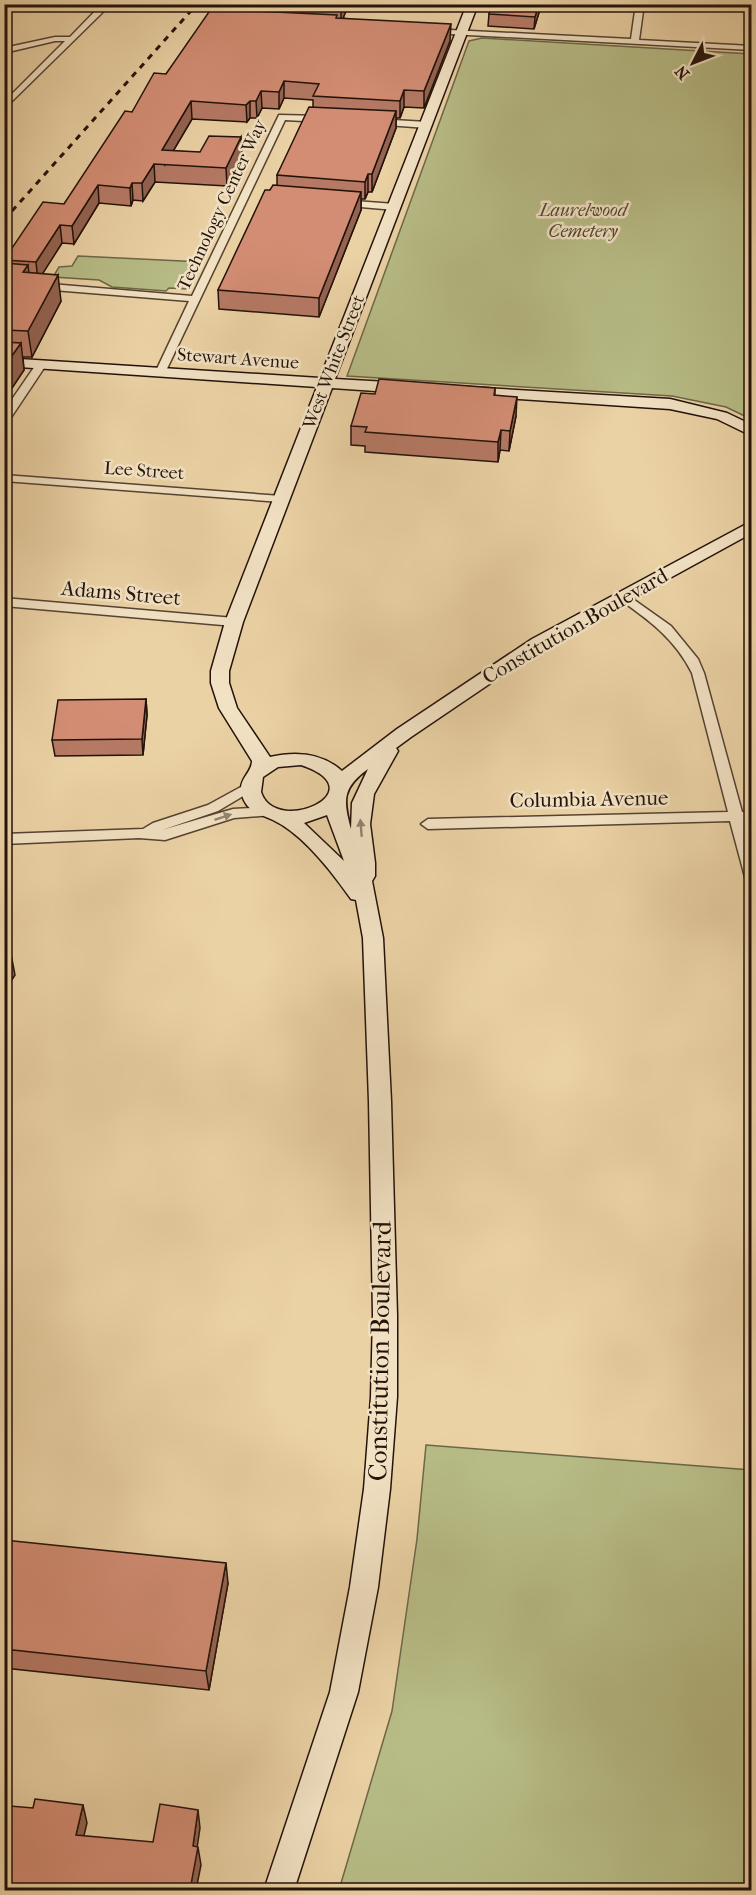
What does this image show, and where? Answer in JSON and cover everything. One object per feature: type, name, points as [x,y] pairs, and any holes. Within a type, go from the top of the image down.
[{"type":"street","points":[[4,107],[107,4]]},
{"type":"street","name":"West White Street","points":[[262,769],[262,761],[258,752],[235,722],[224,698],[220,677],[234,621],[464,33],[473,4]]},
{"type":"street","points":[[635,43],[640,4]]},
{"type":"street","points":[[416,30],[752,48]]},
{"type":"street","points":[[4,51],[55,39],[72,39]]},
{"type":"street","name":"Technology Center Way","points":[[160,373],[282,117],[338,120]]},
{"type":"street","points":[[360,121],[427,125]]},
{"type":"street","points":[[246,195],[258,196]]},
{"type":"street","points":[[326,201],[395,207]]},
{"type":"street","points":[[4,283],[196,299]]},
{"type":"street","name":"Stewart Avenue","points":[[4,362],[417,389]]},
{"type":"street","points":[[4,420],[41,365]]},
{"type":"street","points":[[452,391],[670,404],[722,416],[752,431]]},
{"type":"street","name":"Lee Street","points":[[4,478],[280,499]]},
{"type":"street","name":"Constitution Boulevard","points":[[274,814],[311,815],[338,794],[355,769],[401,735],[538,643],[752,526]]},
{"type":"street","points":[[623,596],[672,631],[691,655],[698,673],[752,877]]},
{"type":"street","name":"Adams Street","points":[[4,602],[234,621]]},
{"type":"street","name":"West White Street","points":[[235,722],[269,748],[295,759]]},
{"type":"street","points":[[365,896],[367,859],[360,825],[362,799],[372,776],[401,735]]},
{"type":"street","name":"Constitution Boulevard","points":[[317,762],[347,758],[401,735]]},
{"type":"street","name":"Constitution Boulevard","points":[[262,769],[273,762],[295,759],[317,762],[329,767],[337,775],[341,830],[365,896],[375,963],[385,1315],[384,1397],[377,1489],[364,1587],[344,1692],[279,1890]]},
{"type":"street","points":[[146,833],[158,826],[213,808],[250,786],[254,777],[262,769]]},
{"type":"street","name":"Constitution Boulevard","points":[[250,786],[251,796],[257,805],[307,835],[328,854],[365,896]]},
{"type":"street","points":[[4,839],[146,833],[165,835],[233,814],[274,814]]},
{"type":"street","name":"Columbia Avenue","points":[[428,824],[752,816]]},
{"type":"green space","name":"Laurelwood Cemetery","points":[[482,38],[751,54],[751,419],[726,407],[672,396],[347,376],[469,41]]},
{"type":"green space","points":[[78,256],[202,262],[187,289],[169,288],[166,291],[112,287],[99,280],[53,277],[59,267],[72,266]]},
{"type":"green space","points":[[426,1445],[751,1470],[751,1890],[339,1890],[392,1711],[417,1539]]},
{"type":"building","points":[[266,4],[342,4],[341,7]]},
{"type":"building","points":[[492,4],[539,4],[535,17],[489,14]]},
{"type":"building","points":[[211,9],[337,15],[336,18],[451,24],[424,91],[404,90],[400,101],[313,96],[319,84],[284,81],[279,92],[261,91],[256,101],[250,101],[246,105],[191,101],[162,150],[200,152],[209,136],[241,137],[226,168],[154,164],[142,183],[132,183],[130,188],[98,185],[72,226],[60,225],[36,262],[4,260],[43,202],[64,204],[125,111],[132,112],[154,73],[166,74]]},
{"type":"building","points":[[309,107],[396,111],[372,174],[368,174],[365,182],[277,175]]},
{"type":"building","points":[[273,185],[361,192],[319,298],[218,290],[265,190],[270,190]]},
{"type":"building","points":[[4,263],[28,265],[23,272],[58,275],[28,331],[4,330]]},
{"type":"building","points":[[4,342],[21,343],[4,367]]},
{"type":"building","points":[[379,379],[495,388],[494,395],[517,397],[510,431],[501,430],[498,442],[365,432],[367,427],[351,426],[361,393],[375,394]]},
{"type":"building","points":[[146,699],[142,739],[52,740],[58,700]]},
{"type":"building","points":[[4,953],[11,954],[4,965]]},
{"type":"building","points":[[4,1540],[226,1563],[206,1671],[4,1649]]},
{"type":"building","points":[[35,1799],[83,1805],[76,1835],[153,1842],[160,1804],[198,1810],[193,1846],[198,1847],[190,1890],[4,1890],[4,1827],[10,1806],[33,1808]]},
{"type":"railway","points":[[4,220],[197,4]]}]
